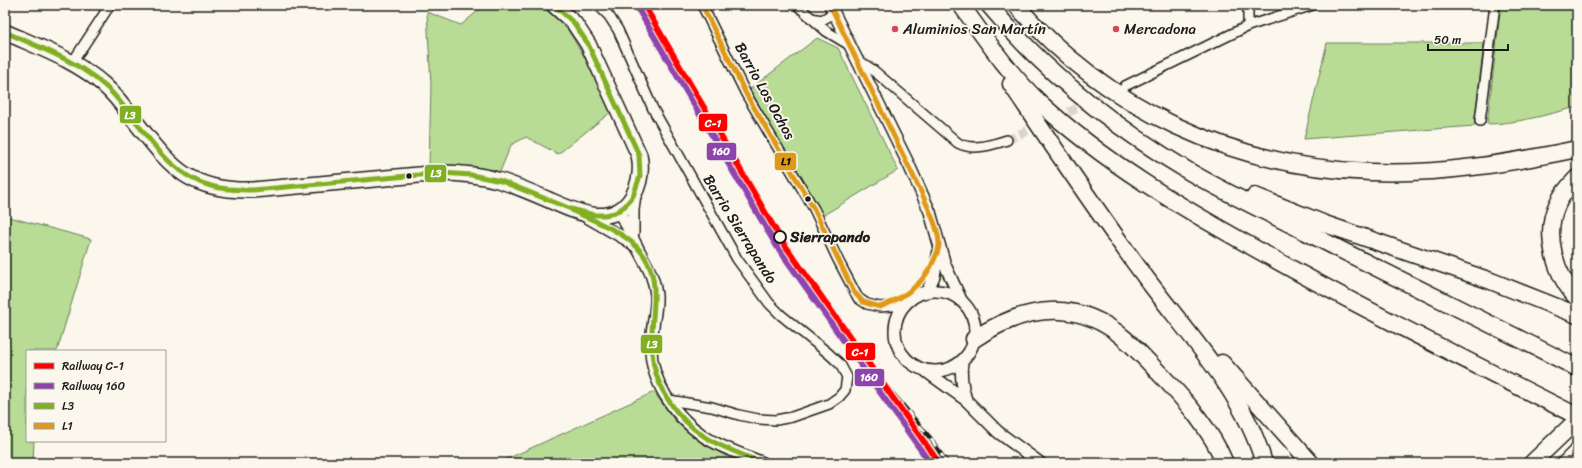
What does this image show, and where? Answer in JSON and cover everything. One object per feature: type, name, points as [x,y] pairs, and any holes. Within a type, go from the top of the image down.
[{"type":"highway","points":[[5,32],[72,63],[92,75],[112,92],[173,166],[186,176],[212,188],[230,191],[253,190],[441,174],[466,174],[491,178],[515,186],[573,210],[598,216],[616,212],[631,199],[637,187],[641,172],[640,160],[630,133],[588,44],[574,23],[554,5]]},
{"type":"highway","points":[[957,5],[1146,278],[1211,362],[1232,393],[1246,418],[1264,463]]},
{"type":"highway","points":[[961,5],[1012,72],[1037,100],[1078,136],[1115,164],[1202,219],[1285,265],[1577,416]]},
{"type":"highway","points":[[989,5],[1033,54],[1074,92],[1147,145],[1231,194],[1577,368]]},
{"type":"highway","points":[[1016,5],[1067,56],[1100,82],[1134,104],[1171,124],[1212,141],[1272,160],[1312,167],[1350,171],[1395,172],[1474,166],[1577,149]]},
{"type":"highway","points":[[1114,122],[1179,158],[1262,199],[1372,242],[1491,281],[1577,315]]},
{"type":"highway","points":[[1577,178],[1556,206],[1552,221],[1551,237],[1554,252],[1564,280],[1571,292],[1577,298]]},
{"type":"highway","points":[[1108,224],[1184,319],[1311,463]]},
{"type":"highway","points":[[974,340],[1004,323],[1024,315],[1041,311],[1058,310],[1098,322],[1124,339],[1183,398],[1210,435],[1225,463]]},
{"type":"highway","points":[[1536,459],[1577,420]]},
{"type":"highway","points":[[1566,463],[1577,452]]},
{"type":"street","points":[[72,63],[110,5]]},
{"type":"street","name":"Barrio Sierrapando","points":[[598,5],[609,16],[618,30],[653,109],[737,259],[769,303],[781,315],[840,364],[847,377],[845,390],[830,404],[792,417],[776,420],[758,419],[712,407],[669,400]]},
{"type":"street","name":"Barrio Los Ochos","points":[[702,5],[746,94],[814,209],[858,298],[867,304],[880,307],[904,305]]},
{"type":"street","points":[[797,5],[826,31],[851,46]]},
{"type":"street","points":[[1248,5],[1248,26]]},
{"type":"street","points":[[1126,86],[1248,26],[1313,5]]},
{"type":"street","points":[[1480,121],[1495,5]]},
{"type":"street","points":[[811,18],[822,20],[832,9],[858,60],[930,212],[939,246],[951,279],[974,322],[974,340],[970,351],[962,362],[945,371],[925,371]]},
{"type":"street","points":[[858,60],[873,70],[963,146],[977,147],[1007,140]]},
{"type":"street","points":[[633,244],[632,215],[637,187]]},
{"type":"street","points":[[573,210],[633,244]]},
{"type":"street","points":[[616,212],[628,226],[633,244],[649,267],[654,284],[656,301],[651,355],[658,382],[669,400],[683,418],[703,436],[726,448],[763,463]]},
{"type":"street","points":[[927,292],[937,265],[939,246]]},
{"type":"street","points":[[961,300],[945,292],[927,292],[910,299],[904,305],[895,321],[895,340],[898,348],[909,363],[925,371],[966,400],[998,432],[1040,463]]},
{"type":"street","points":[[962,362],[961,374],[966,400]]},
{"type":"green space","points":[[485,5],[538,5],[549,12],[566,27],[584,56],[611,112],[558,154],[526,137],[511,145],[499,174],[478,168],[429,167],[431,85],[427,12],[461,25]]},
{"type":"green space","points":[[1501,5],[1577,5],[1577,107],[1521,120],[1498,124],[1487,124]]},
{"type":"green space","points":[[817,38],[838,48],[898,170],[822,216],[750,89]]},
{"type":"green space","points":[[1327,43],[1484,43],[1474,126],[1304,139]]},
{"type":"green space","points":[[5,216],[91,239],[57,350],[26,350],[26,442],[34,442],[33,463],[5,463]]},
{"type":"green space","points":[[654,392],[676,422],[700,442],[739,463],[498,463]]},
{"type":"tunnel","points":[[1007,140],[1117,90]]},
{"type":"railway","points":[[873,370],[931,439],[947,463]]},
{"type":"rail line","name":"C-1","points":[[644,5],[782,241],[939,463]]},
{"type":"rail line","name":"160","points":[[638,9],[776,245],[930,463]]},
{"type":"transit line","name":"L3","points":[[5,32],[69,61],[93,76],[115,96],[166,158],[186,175],[198,182],[211,186],[237,190],[253,190],[441,173],[471,175],[501,181],[571,209],[594,215],[615,213],[625,206],[633,196],[640,176],[639,155],[588,44],[574,23],[554,5]]},
{"type":"transit line","name":"L1","points":[[702,5],[746,94],[814,209],[854,292],[863,302],[880,307],[905,295],[919,283],[930,269],[938,249],[939,239],[934,221],[924,198],[830,5]]},
{"type":"transit line","name":"L3","points":[[573,211],[606,226],[623,236],[637,247],[646,259],[654,284],[652,338],[654,365],[662,389],[676,411],[694,429],[705,437],[726,448],[763,463]]},
{"type":"place","name":"Aluminios San Martín","points":[[895,29]]},
{"type":"place","name":"Mercadona","points":[[1116,29]]},
{"type":"place","name":"Sierrapando","points":[[780,237]]}]
